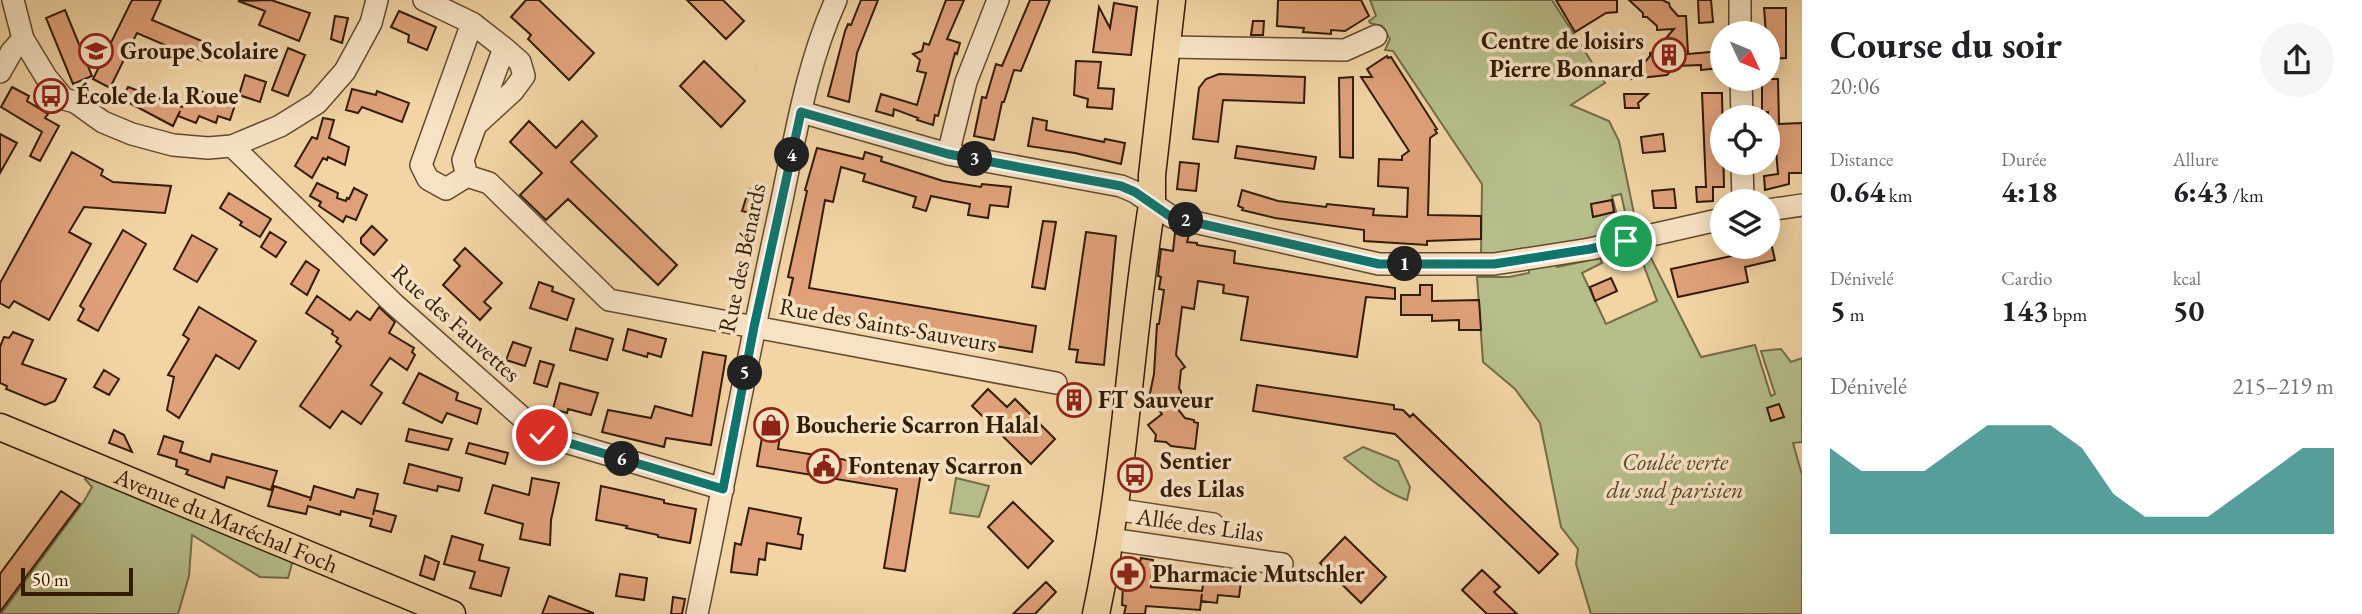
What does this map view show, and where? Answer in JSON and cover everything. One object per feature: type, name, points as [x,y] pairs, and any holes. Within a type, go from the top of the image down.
[{"type":"main road","points":[[1096,614],[1110,539],[1152,205],[1152,175],[1172,0]]},
{"type":"main road","name":"Avenue du Maréchal Foch","points":[[0,426],[452,614]]},
{"type":"street","points":[[0,72],[12,51],[13,0]]},
{"type":"street","points":[[14,30],[64,99],[75,102],[103,122],[132,134],[173,145],[208,148],[232,146],[280,126],[317,103],[345,71],[371,23],[377,0]]},
{"type":"street","points":[[424,0],[472,23],[504,48],[463,160],[467,176],[446,189],[428,179],[421,165],[472,23]]},
{"type":"street","name":"Rue des Bénards","points":[[697,614],[754,327],[801,112],[821,32],[835,0]]},
{"type":"street","points":[[948,154],[966,82],[998,0]]},
{"type":"street","points":[[1740,0],[1740,21]]},
{"type":"street","points":[[1168,47],[1345,50],[1376,36]]},
{"type":"street","points":[[801,112],[948,154],[1121,186],[1135,192],[1171,217],[1379,264],[1494,264],[1590,249],[1710,222]]},
{"type":"street","name":"Rue des Fauvettes","points":[[232,146],[394,304],[542,435],[723,489]]},
{"type":"street","name":"Rue des Saints-Sauveurs","points":[[467,176],[489,183],[609,299],[1056,383]]},
{"type":"street","points":[[1780,208],[1802,205]]},
{"type":"street","points":[[1114,509],[1213,524]]},
{"type":"street","name":"Allée des Lilas","points":[[1110,539],[1282,564]]},
{"type":"green space","points":[[1370,0],[1552,0],[1605,83],[1571,105],[1609,121],[1619,141],[1637,228],[1629,230],[1621,194],[1612,196],[1621,231],[1553,246],[1481,255],[1482,184],[1393,51],[1385,50],[1390,39],[1382,26],[1370,23],[1376,16]]},
{"type":"green space","name":"Coulée verte du sud parisien","points":[[1649,248],[1651,258],[1701,357],[1755,345],[1771,396],[1775,394],[1761,351],[1781,349],[1791,362],[1802,358],[1802,442],[1793,443],[1802,475],[1802,614],[1591,614],[1576,564],[1578,549],[1561,527],[1540,423],[1515,389],[1483,362],[1477,277],[1509,277],[1556,263],[1557,267],[1600,258],[1602,263],[1582,273],[1606,324],[1657,301],[1638,250]]},
{"type":"green space","points":[[1363,447],[1398,461],[1410,487],[1407,500],[1381,487],[1344,458]]},
{"type":"green space","points":[[90,469],[293,560],[288,578],[260,577],[192,535],[189,576],[178,614],[1,614],[84,501],[92,487],[85,479]]},
{"type":"green space","points":[[956,478],[989,486],[979,517],[950,513]]},
{"type":"building","points":[[132,0],[161,0],[152,20],[209,44],[202,61],[137,33],[110,88],[93,79]]},
{"type":"building","points":[[271,0],[310,13],[299,41],[259,25],[265,11],[238,1]]},
{"type":"building","points":[[526,0],[539,0],[594,53],[569,80],[528,39],[531,35],[511,17]]},
{"type":"building","points":[[687,0],[723,0],[744,21],[726,39]]},
{"type":"building","points":[[861,0],[878,0],[857,53],[849,102],[828,96],[845,31],[848,24],[851,25]]},
{"type":"building","points":[[946,0],[964,0],[947,39],[960,43],[933,125],[894,109],[893,116],[876,111],[881,94],[917,105],[926,73],[917,71],[920,60],[913,54],[922,51],[924,43],[929,45]]},
{"type":"building","points":[[1030,0],[1050,0],[1021,71],[1014,70],[1002,102],[994,140],[974,136],[982,97],[986,98],[996,64],[1002,66]]},
{"type":"building","points":[[1278,0],[1361,0],[1369,16],[1345,31],[1331,30],[1331,34],[1303,32],[1304,28],[1277,26]]},
{"type":"building","points":[[1556,0],[1617,0],[1617,12],[1606,13],[1575,32]]},
{"type":"building","points":[[1629,0],[1662,0],[1669,3],[1678,16],[1686,16],[1688,54],[1710,52],[1710,69],[1701,70],[1701,65],[1675,66],[1667,75],[1631,79],[1650,53],[1654,52],[1674,29],[1657,30],[1657,26],[1647,17],[1643,17],[1643,13]]},
{"type":"building","points":[[1698,0],[1711,0],[1713,21],[1699,23]]},
{"type":"building","points":[[1114,3],[1137,7],[1131,55],[1093,52],[1099,7],[1110,28]]},
{"type":"building","points":[[1764,8],[1786,8],[1786,58],[1780,58],[1780,21],[1765,21]]},
{"type":"building","points":[[65,10],[92,76],[73,84],[46,18]]},
{"type":"building","points":[[399,11],[436,27],[427,50],[408,42],[409,35],[391,27]]},
{"type":"building","points":[[335,16],[348,18],[342,43],[331,39]]},
{"type":"building","points":[[1253,21],[1264,21],[1263,35],[1251,35]]},
{"type":"building","points":[[288,48],[305,55],[288,96],[272,90]]},
{"type":"building","points":[[1387,56],[1391,57],[1437,129],[1437,133],[1430,138],[1428,215],[1481,216],[1481,239],[1427,241],[1427,245],[1364,241],[1364,230],[1275,218],[1242,210],[1243,208],[1238,206],[1242,190],[1278,201],[1374,209],[1373,215],[1407,217],[1408,188],[1378,186],[1379,159],[1402,160],[1402,156],[1409,151],[1361,77],[1372,77],[1367,69]]},
{"type":"building","points":[[704,61],[745,101],[721,127],[680,86]]},
{"type":"building","points":[[1076,61],[1101,62],[1098,88],[1114,89],[1112,109],[1087,107],[1088,99],[1074,95]]},
{"type":"building","points":[[1219,74],[1305,77],[1304,103],[1223,100],[1218,142],[1193,139],[1199,88],[1206,79]]},
{"type":"building","points":[[245,75],[266,82],[260,102],[239,95]]},
{"type":"building","points":[[1353,77],[1353,158],[1340,157],[1339,78]]},
{"type":"building","points":[[12,87],[29,96],[27,101],[48,114],[45,118],[59,126],[40,161],[30,156],[42,132],[1,107]]},
{"type":"building","points":[[128,87],[182,107],[190,87],[224,100],[226,92],[238,96],[230,120],[218,116],[216,123],[199,116],[196,123],[178,116],[180,111],[173,126],[122,99]]},
{"type":"building","points":[[352,89],[376,95],[377,91],[409,103],[402,122],[362,107],[358,113],[346,110]]},
{"type":"building","points":[[1762,91],[1778,91],[1779,105],[1762,105]]},
{"type":"building","points":[[1702,93],[1722,93],[1722,105],[1710,105],[1710,175],[1724,175],[1724,187],[1710,189],[1710,201],[1697,202],[1696,187],[1706,187]]},
{"type":"building","points":[[1624,94],[1648,94],[1638,103],[1639,108],[1625,108]]},
{"type":"building","points":[[323,118],[334,120],[329,138],[349,147],[345,165],[328,157],[327,160],[323,158],[312,178],[295,166],[312,137],[317,139]]},
{"type":"building","points":[[1033,118],[1047,121],[1046,130],[1104,142],[1105,139],[1125,143],[1121,164],[1028,146]]},
{"type":"building","points":[[529,121],[556,148],[582,121],[597,136],[571,162],[677,265],[658,285],[568,199],[546,220],[520,195],[542,173],[510,142]]},
{"type":"building","points":[[1802,123],[1802,173],[1789,173],[1789,184],[1769,189],[1765,189],[1764,176],[1780,175],[1780,124]]},
{"type":"building","points":[[0,134],[17,143],[0,173]]},
{"type":"building","points":[[1663,134],[1665,151],[1643,153],[1641,137]]},
{"type":"building","points":[[1237,146],[1316,157],[1314,169],[1235,158]]},
{"type":"building","points":[[817,148],[863,159],[865,152],[882,157],[881,161],[943,181],[981,187],[982,184],[1011,187],[1008,207],[990,205],[988,218],[968,215],[970,204],[931,196],[926,211],[913,207],[916,197],[863,181],[865,174],[841,167],[833,202],[825,200],[809,288],[1036,326],[1032,352],[816,317],[817,311],[787,305],[793,278],[788,277],[807,191],[805,190]]},
{"type":"building","points":[[72,152],[103,170],[101,175],[113,182],[171,186],[165,213],[84,207],[69,232],[91,244],[49,320],[14,301],[9,308],[0,303],[0,283]]},
{"type":"building","points":[[1180,162],[1199,164],[1196,191],[1177,189]]},
{"type":"building","points":[[317,183],[338,193],[337,198],[346,201],[354,188],[367,195],[356,220],[346,216],[343,222],[319,206],[321,202],[310,196]]},
{"type":"building","points":[[749,189],[764,193],[758,215],[742,211]]},
{"type":"building","points":[[1674,189],[1676,208],[1654,208],[1652,191]]},
{"type":"building","points":[[229,193],[271,219],[260,237],[220,208]]},
{"type":"building","points":[[1612,200],[1614,212],[1593,217],[1591,204]]},
{"type":"building","points":[[1043,221],[1056,222],[1045,289],[1032,287]]},
{"type":"building","points":[[372,226],[387,240],[374,255],[361,243],[361,238]]},
{"type":"building","points":[[123,230],[146,244],[98,331],[78,320],[84,309],[80,306]]},
{"type":"building","points":[[270,232],[286,242],[276,257],[261,247]]},
{"type":"building","points":[[1086,232],[1116,236],[1104,365],[1076,362],[1078,350],[1069,349]]},
{"type":"building","points":[[1175,233],[1189,235],[1187,242],[1197,245],[1235,251],[1234,263],[1395,288],[1395,299],[1366,297],[1357,357],[1241,340],[1248,297],[1223,293],[1224,285],[1198,281],[1194,309],[1182,307],[1176,355],[1185,367],[1181,370],[1181,401],[1178,409],[1185,418],[1198,423],[1195,449],[1171,446],[1166,442],[1155,441],[1156,435],[1148,425],[1162,414],[1149,398],[1154,374],[1157,324],[1164,290],[1159,289],[1161,277],[1158,276],[1161,249],[1173,251]]},
{"type":"building","points":[[192,235],[217,249],[197,282],[174,269]]},
{"type":"building","points":[[465,248],[502,283],[484,302],[491,308],[480,320],[443,285],[460,266],[454,260]]},
{"type":"building","points":[[1718,259],[1775,260],[1745,267],[1748,282],[1678,297],[1671,269]]},
{"type":"building","points":[[306,261],[319,270],[307,295],[291,284]]},
{"type":"building","points":[[1611,278],[1617,291],[1595,301],[1590,287]]},
{"type":"building","points":[[539,282],[553,287],[552,291],[574,299],[567,320],[530,308]]},
{"type":"building","points":[[1420,285],[1432,285],[1432,301],[1479,300],[1481,330],[1459,330],[1459,320],[1432,321],[1432,315],[1401,315],[1401,295],[1420,295]]},
{"type":"building","points":[[317,296],[350,320],[357,311],[370,320],[379,307],[395,322],[389,333],[414,348],[412,352],[415,355],[407,370],[390,358],[371,385],[382,393],[361,424],[342,411],[330,428],[300,406],[341,346],[336,342],[338,338],[332,334],[333,331],[306,313]]},
{"type":"building","points":[[199,307],[256,341],[239,369],[216,355],[179,418],[167,410],[174,377],[168,375],[189,339],[183,335]]},
{"type":"building","points":[[576,328],[613,339],[607,360],[570,350]]},
{"type":"building","points":[[628,329],[666,339],[661,357],[648,353],[647,357],[623,350]]},
{"type":"building","points":[[13,332],[33,340],[22,364],[66,379],[55,401],[45,405],[6,389],[7,386],[0,383],[0,347],[4,337],[9,338]]},
{"type":"building","points":[[513,342],[531,348],[525,366],[506,360]]},
{"type":"building","points":[[703,352],[726,356],[711,445],[666,438],[664,447],[602,432],[608,410],[651,418],[655,406],[692,416]]},
{"type":"building","points":[[540,361],[554,365],[547,387],[534,383]]},
{"type":"building","points":[[104,370],[119,379],[109,395],[94,387]]},
{"type":"building","points":[[419,373],[458,393],[456,400],[481,409],[477,424],[447,413],[442,423],[403,403]]},
{"type":"building","points":[[560,383],[598,393],[591,415],[568,409],[567,413],[553,409]]},
{"type":"building","points":[[1257,385],[1394,405],[1394,409],[1403,410],[1410,417],[1413,414],[1558,554],[1539,573],[1395,434],[1253,411]]},
{"type":"building","points":[[988,389],[1007,407],[1015,399],[1055,439],[1031,464],[972,406]]},
{"type":"building","points":[[1779,404],[1784,417],[1771,421],[1767,408]]},
{"type":"building","points":[[761,412],[783,416],[778,449],[921,472],[905,571],[884,568],[897,489],[757,466],[763,432],[758,431]]},
{"type":"building","points":[[409,429],[452,439],[448,450],[406,441]]},
{"type":"building","points":[[114,430],[124,435],[132,452],[109,443]]},
{"type":"building","points":[[164,436],[183,442],[180,452],[210,462],[212,454],[277,471],[271,490],[227,477],[224,488],[186,474],[188,470],[176,466],[177,460],[158,454]]},
{"type":"building","points":[[469,443],[508,453],[505,464],[466,453]]},
{"type":"building","points":[[409,464],[462,478],[459,491],[438,486],[437,491],[404,483]]},
{"type":"building","points":[[532,478],[559,483],[551,520],[550,545],[520,539],[523,524],[485,513],[493,485],[529,495]]},
{"type":"building","points":[[274,486],[311,498],[314,486],[354,498],[357,489],[378,494],[374,510],[396,516],[391,532],[370,526],[372,519],[341,511],[340,515],[308,506],[306,514],[268,506]]},
{"type":"building","points":[[601,486],[696,509],[690,543],[596,520]]},
{"type":"building","points":[[61,491],[80,504],[0,612],[0,574]]},
{"type":"building","points":[[1013,502],[1053,541],[1028,568],[988,527]]},
{"type":"building","points":[[749,508],[801,518],[798,534],[803,535],[801,549],[767,543],[765,560],[759,559],[757,575],[731,572],[735,543],[741,545]]},
{"type":"building","points":[[452,536],[483,545],[479,560],[509,568],[501,596],[470,588],[475,572],[444,564]]},
{"type":"building","points":[[1345,537],[1386,577],[1361,603],[1320,563]]},
{"type":"building","points":[[425,556],[439,562],[434,580],[420,575]]},
{"type":"building","points":[[1141,558],[1153,560],[1151,587],[1202,591],[1204,580],[1241,582],[1239,597],[1218,595],[1217,603],[1201,601],[1200,610],[1146,606],[1145,614],[1124,614],[1124,564],[1140,562]]},
{"type":"building","points":[[1482,570],[1500,587],[1494,592],[1517,614],[1487,614],[1462,590]]},
{"type":"building","points":[[620,574],[647,578],[644,600],[616,596]]},
{"type":"building","points":[[1046,582],[1056,592],[1035,614],[1013,614]]},
{"type":"building","points":[[549,596],[593,613],[593,614],[542,614]]},
{"type":"building","points":[[673,597],[685,599],[682,614],[671,614]]},
{"type":"place","name":"Groupe Scolaire","points":[[96,51]]},
{"type":"place","name":"Centre de loisirs Pierre Bonnard","points":[[1669,55]]},
{"type":"place","name":"École de la Roue","points":[[51,96]]},
{"type":"place","name":"FT Sauveur","points":[[1074,400]]},
{"type":"place","name":"Boucherie Scarron Halal","points":[[771,425]]},
{"type":"place","name":"Fontenay Scarron","points":[[824,466]]},
{"type":"place","name":"Sentier des Lilas","points":[[1135,475]]},
{"type":"place","name":"Pharmacie Mutschler","points":[[1128,574]]},
{"type":"route","points":[[542,435],[723,489],[754,327],[801,112],[948,154],[1121,186],[1135,192],[1171,217],[1379,264],[1494,264],[1626,241]]}]
